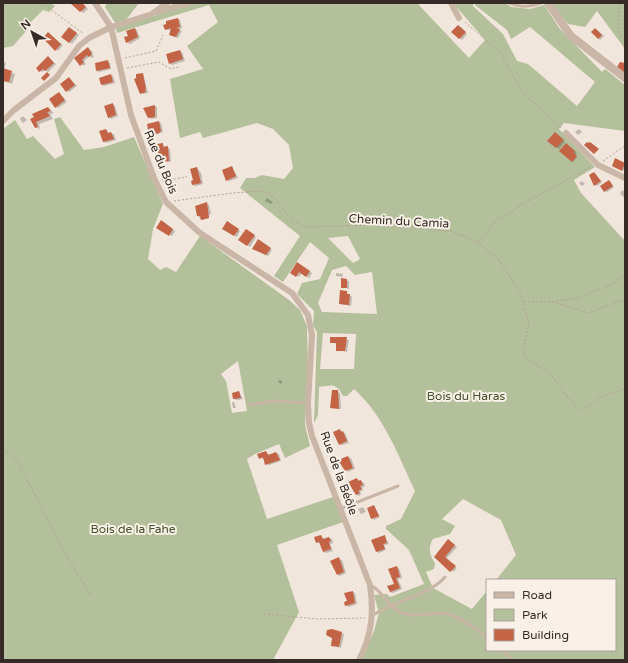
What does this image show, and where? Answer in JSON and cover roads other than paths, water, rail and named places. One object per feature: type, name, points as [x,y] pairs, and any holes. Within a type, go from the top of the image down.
[{"type":"street","points":[[95,3],[111,26]]},
{"type":"street","points":[[152,14],[167,3]]},
{"type":"street","points":[[3,121],[14,110],[56,78],[79,46],[89,38],[111,26],[189,3]]},
{"type":"street","points":[[451,3],[459,18]]},
{"type":"street","points":[[548,3],[572,36],[625,78]]},
{"type":"street","name":"Rue du Bois","points":[[111,26],[131,115],[156,182],[166,202],[200,233],[292,293]]},
{"type":"street","points":[[566,133],[597,164],[625,178]]},
{"type":"street","name":"Rue de la Béôle","points":[[292,293],[308,315],[312,329],[308,403],[309,423],[312,436],[370,585],[373,616],[369,635],[359,660]]},
{"type":"lane","points":[[509,3],[517,6],[532,6],[541,3]]},
{"type":"lane","points":[[248,405],[274,401],[308,403]]},
{"type":"lane","points":[[340,509],[398,486]]},
{"type":"lane","points":[[373,616],[391,605],[439,585],[445,577]]},
{"type":"lane","points":[[370,585],[375,587],[397,611],[408,614],[449,614],[477,629],[486,637]]},
{"type":"lane","points":[[503,651],[513,660]]},
{"type":"park label","name":"Bois du Haras","points":[[466,396]]},
{"type":"park label","name":"Bois de la Fahe","points":[[133,529]]}]
